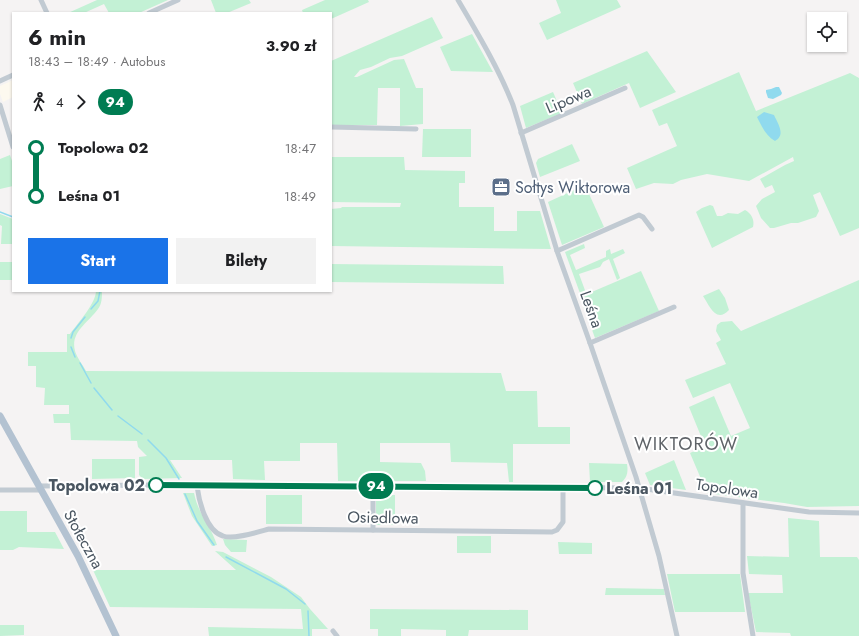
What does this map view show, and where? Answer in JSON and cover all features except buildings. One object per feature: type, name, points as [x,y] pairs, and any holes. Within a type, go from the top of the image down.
[{"type":"main road","name":"Stołeczna","points":[[0,416],[88,577],[116,636]]},
{"type":"street","points":[[41,0],[46,12]]},
{"type":"street","points":[[151,12],[178,0]]},
{"type":"street","name":"Leśna","points":[[458,0],[505,86],[513,105],[557,251],[639,488],[659,556],[676,636]]},
{"type":"street","points":[[0,81],[12,75]]},
{"type":"street","name":"Lipowa","points":[[521,133],[626,88]]},
{"type":"street","points":[[0,106],[12,137]]},
{"type":"street","points":[[332,127],[416,129]]},
{"type":"street","points":[[557,251],[639,215],[644,217],[652,229]]},
{"type":"street","points":[[590,343],[674,307]]},
{"type":"street","name":"Topolowa","points":[[0,490],[197,486],[639,488],[809,512],[859,513]]},
{"type":"street","name":"Osiedlowa","points":[[197,486],[200,504],[208,521],[216,531],[223,536],[228,537],[251,534],[269,529],[552,532],[560,527],[563,522],[563,488]]},
{"type":"street","points":[[373,486],[373,530]]},
{"type":"street","points":[[743,503],[743,573],[753,636]]},
{"type":"street","points":[[333,631],[337,636]]},
{"type":"shaded area","points":[[12,80],[12,98],[3,102],[0,94],[0,86]]},
{"type":"green space","points":[[97,0],[168,0],[141,12],[108,12],[104,4],[86,12],[70,12]]},
{"type":"green space","points":[[211,0],[249,0],[251,3],[229,12],[216,12]]},
{"type":"green space","points":[[325,0],[368,0],[369,2],[332,19],[332,12],[303,12],[302,10]]},
{"type":"green space","points":[[556,0],[617,0],[621,7],[547,40],[539,23],[561,13]]},
{"type":"green space","points":[[432,17],[443,38],[402,56],[390,58],[371,67],[360,70],[354,77],[394,60],[404,59],[416,88],[423,88],[423,124],[400,126],[400,88],[378,88],[377,125],[332,125],[332,61]]},
{"type":"green space","points":[[472,34],[493,72],[451,71],[440,47]]},
{"type":"green space","points":[[647,51],[676,92],[640,108],[629,83],[582,104],[573,83]]},
{"type":"green space","points":[[739,72],[756,111],[850,73],[859,78],[859,228],[840,236],[820,192],[813,195],[819,211],[816,217],[798,223],[791,223],[770,228],[761,218],[756,206],[762,199],[775,192],[772,185],[765,188],[760,179],[794,161],[793,157],[749,181],[707,174],[681,180],[673,184],[654,183],[636,189],[627,168],[677,146],[667,123],[659,126],[652,110]]},
{"type":"green space","points":[[553,92],[562,113],[526,128],[520,106]]},
{"type":"green space","points":[[423,129],[471,129],[471,157],[422,157]]},
{"type":"green space","points":[[572,144],[580,161],[540,177],[536,163],[538,159]]},
{"type":"green space","points":[[10,155],[12,161],[12,186],[0,189],[0,159]]},
{"type":"green space","points":[[332,157],[404,157],[405,170],[465,171],[465,183],[459,183],[459,207],[494,207],[494,231],[517,231],[517,211],[540,211],[551,249],[332,246],[332,209],[342,207],[400,207],[401,203],[332,202]]},
{"type":"green space","points":[[585,185],[604,227],[562,245],[548,202]]},
{"type":"green space","points":[[710,205],[713,206],[717,216],[722,216],[728,213],[738,214],[745,210],[752,217],[753,227],[712,248],[696,212]]},
{"type":"green space","points":[[0,214],[12,219],[12,244],[1,244],[2,226],[0,225]]},
{"type":"green space","points":[[584,244],[585,248],[570,255],[576,270],[606,257],[606,251],[610,249],[611,254],[623,249],[625,253],[613,259],[620,278],[617,280],[609,259],[603,262],[600,267],[579,274],[586,293],[581,296],[565,252]]},
{"type":"green space","points":[[0,262],[12,262],[12,280],[0,280]]},
{"type":"green space","points":[[332,264],[503,266],[504,284],[332,282]]},
{"type":"green space","points":[[641,271],[659,311],[595,338],[580,297]]},
{"type":"green space","points":[[859,280],[859,506],[807,507],[707,493],[690,453],[705,446],[689,407],[714,396],[731,436],[750,428],[730,383],[693,398],[685,380],[726,364],[716,343],[721,340],[716,331],[717,325],[721,322],[732,321],[741,331]]},
{"type":"green space","points":[[719,289],[725,298],[729,310],[720,315],[713,312],[703,296]]},
{"type":"green space","points":[[96,292],[102,292],[100,305],[77,333],[74,344],[76,354],[86,371],[501,373],[506,391],[537,391],[538,427],[570,427],[570,444],[513,444],[513,482],[509,482],[507,463],[451,462],[450,443],[380,443],[380,462],[421,463],[425,471],[426,481],[338,481],[337,443],[300,443],[300,461],[264,461],[265,480],[233,479],[232,460],[170,460],[182,478],[143,479],[139,475],[139,457],[147,456],[138,447],[137,441],[71,440],[70,423],[54,423],[53,414],[69,414],[69,405],[44,405],[45,388],[36,387],[36,366],[28,366],[28,352],[67,352],[67,334],[70,334],[86,313]]},
{"type":"green space","points":[[92,459],[135,459],[135,478],[92,479]]},
{"type":"green space","points":[[674,460],[686,490],[650,485],[645,473]]},
{"type":"green space","points":[[589,463],[627,464],[626,476],[622,482],[590,482]]},
{"type":"green space","points":[[183,493],[194,493],[201,514],[217,545],[212,546],[192,516]]},
{"type":"green space","points":[[266,495],[302,495],[302,524],[266,524]]},
{"type":"green space","points":[[376,495],[395,495],[395,525],[376,525]]},
{"type":"green space","points":[[0,511],[27,511],[27,532],[55,532],[64,549],[19,547],[13,550],[0,550]]},
{"type":"green space","points":[[788,518],[819,521],[820,557],[857,557],[859,560],[859,636],[791,636],[790,633],[756,632],[748,593],[783,593],[782,575],[749,574],[747,556],[789,557]]},
{"type":"green space","points":[[457,536],[491,536],[491,553],[457,553]]},
{"type":"green space","points":[[223,539],[247,540],[246,552],[231,552],[225,545]]},
{"type":"green space","points":[[558,542],[592,543],[592,554],[559,554]]},
{"type":"green space","points":[[215,551],[223,552],[271,577],[301,597],[328,629],[312,629],[312,636],[209,636],[208,627],[303,629],[301,609],[110,607],[93,570],[236,570]]},
{"type":"green space","points":[[667,574],[740,574],[745,612],[675,612]]},
{"type":"green space","points":[[606,588],[664,589],[665,595],[605,595]]},
{"type":"green space","points":[[370,609],[528,610],[528,630],[469,630],[468,636],[446,636],[446,630],[401,629],[401,636],[378,636],[378,629],[370,629]]},
{"type":"green space","points":[[0,625],[24,625],[24,635],[0,636]]},
{"type":"water","points":[[779,87],[782,93],[781,95],[773,99],[768,98],[766,90]]},
{"type":"water","points":[[764,112],[774,115],[779,126],[781,133],[775,141],[767,134],[757,117]]},
{"type":"waterway","points":[[0,212],[12,217]]},
{"type":"waterway","points":[[91,309],[98,301],[100,292]]},
{"type":"waterway","points":[[71,338],[73,332],[85,317]]},
{"type":"waterway","points":[[71,347],[75,357]]},
{"type":"waterway","points":[[80,363],[91,383]]},
{"type":"waterway","points":[[94,388],[112,410]]},
{"type":"waterway","points":[[118,416],[142,434]]},
{"type":"waterway","points":[[148,440],[166,458],[179,479]]},
{"type":"waterway","points":[[185,494],[197,521],[214,545]]},
{"type":"waterway","points":[[226,557],[286,589],[305,604]]},
{"type":"waterway","points":[[308,611],[309,636]]},
{"type":"bus line","name":"94","points":[[156,485],[595,488]]},
{"type":"place","name":"Sołtys Wiktorowa","points":[[501,187]]},
{"type":"place","name":"Topolowa 02","points":[[156,485]]},
{"type":"place","name":"Leśna 01","points":[[595,488]]},
{"type":"district","name":"WIKTORÓW","points":[[686,444]]}]
